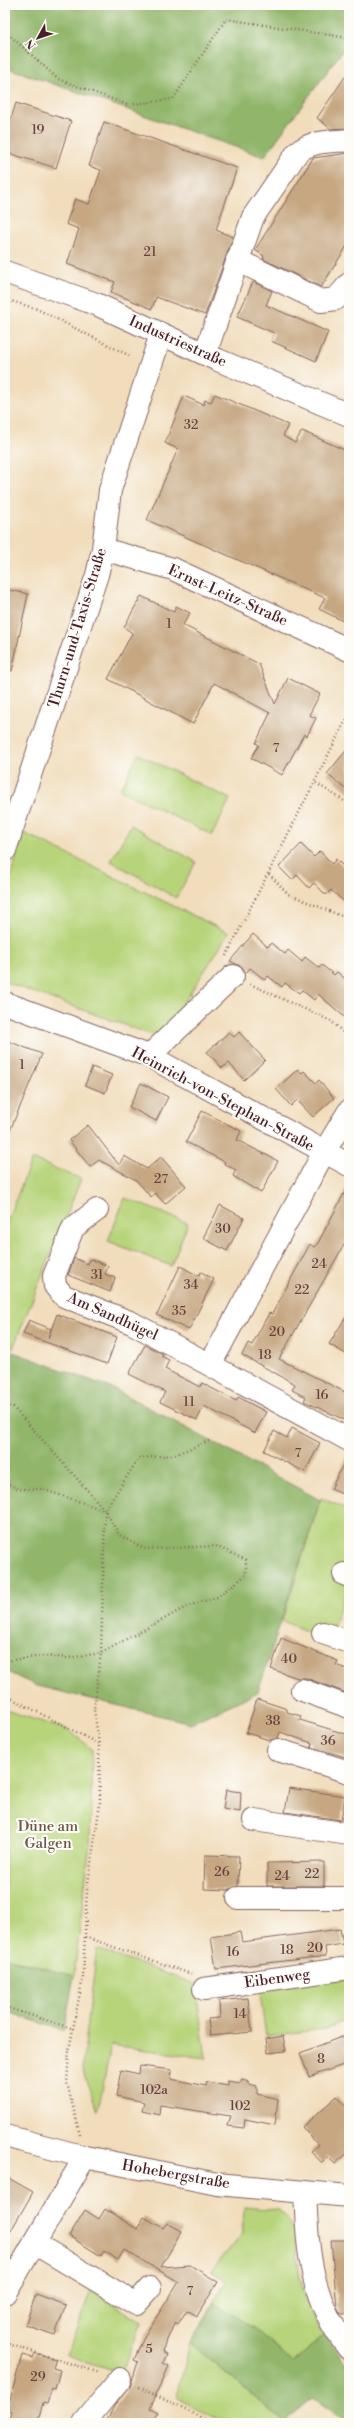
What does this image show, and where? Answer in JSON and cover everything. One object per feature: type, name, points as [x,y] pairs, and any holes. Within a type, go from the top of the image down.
[{"type":"street","points":[[206,354],[252,217],[297,153],[304,146],[317,142],[349,140]]},
{"type":"street","points":[[237,260],[321,301],[336,299],[349,284]]},
{"type":"street","name":"Industriestraße","points":[[5,272],[96,304],[206,354],[349,414]]},
{"type":"street","name":"Thurn-und-Taxis-Straße","points":[[5,850],[97,575],[103,549],[110,490],[161,334]]},
{"type":"street","name":"Ernst-Leitz-Straße","points":[[103,549],[173,569],[349,650]]},
{"type":"street","points":[[149,1056],[233,976]]},
{"type":"street","name":"Heinrich-von-Stephan-Straße","points":[[5,1003],[149,1056],[349,1165]]},
{"type":"street","points":[[210,1365],[324,1152],[349,1111]]},
{"type":"street","name":"Am Sandhügel","points":[[97,1210],[73,1228],[54,1276],[56,1286],[64,1296],[132,1322],[349,1440]]},
{"type":"street","points":[[323,1633],[349,1642]]},
{"type":"street","points":[[302,1690],[349,1707]]},
{"type":"street","points":[[278,1750],[349,1772]]},
{"type":"street","points":[[254,1820],[349,1834]]},
{"type":"street","points":[[238,1898],[349,1898]]},
{"type":"street","name":"Eibenweg","points":[[204,1989],[349,1968]]},
{"type":"street","name":"Hohebergstraße","points":[[5,2136],[85,2157],[216,2184],[349,2196]]},
{"type":"street","points":[[5,2293],[85,2157]]},
{"type":"street","points":[[305,2193],[308,2243],[314,2283],[329,2319],[349,2349]]},
{"type":"street","points":[[34,2243],[136,2304],[150,2288]]},
{"type":"street","points":[[84,2423],[120,2379]]},
{"type":"path","points":[[5,31],[58,80],[128,105],[173,100],[226,19],[349,38]]},
{"type":"path","points":[[5,299],[44,312],[113,346],[150,368]]},
{"type":"path","points":[[349,714],[316,783],[226,956],[226,967],[233,976],[331,1021],[349,1038]]},
{"type":"path","points":[[316,783],[349,804]]},
{"type":"path","points":[[269,874],[288,894],[349,919]]},
{"type":"path","points":[[5,1405],[13,1407],[105,1510],[120,1535],[144,1549],[216,1546],[246,1560],[246,1575],[217,1597],[188,1606],[101,1653],[68,1658],[42,1656],[5,1662]]},
{"type":"path","points":[[85,2157],[67,2083],[69,2050],[83,1977],[87,1890],[100,1804],[99,1744],[94,1709],[101,1653],[105,1510],[139,1458],[174,1455],[210,1440]]},
{"type":"path","points":[[5,1484],[20,1489],[42,1489],[105,1510]]},
{"type":"path","points":[[5,1695],[99,1744]]},
{"type":"path","points":[[85,1937],[195,1976],[204,1989]]},
{"type":"path","points":[[5,2007],[74,2029]]},
{"type":"green space","points":[[5,5],[349,5],[349,42],[264,157],[5,67]]},
{"type":"green space","points":[[138,754],[230,799],[212,835],[120,790]]},
{"type":"green space","points":[[131,825],[196,862],[176,898],[111,861]]},
{"type":"green space","points":[[24,833],[229,933],[161,1038],[5,982],[5,895]]},
{"type":"green space","points":[[32,1159],[81,1179],[13,1348],[5,1344],[5,1226]]},
{"type":"green space","points":[[125,1198],[188,1223],[171,1266],[108,1241]]},
{"type":"green space","points":[[5,1349],[114,1389],[320,1500],[258,1692],[191,1723],[37,1686],[5,1671]]},
{"type":"green space","points":[[321,1498],[349,1510],[349,1584],[331,1632],[316,1635],[282,1621]]},
{"type":"green space","name":"Düne am Galgen","points":[[5,1710],[68,1730],[92,1749],[90,1843],[74,1976],[5,1958]]},
{"type":"green space","points":[[97,1949],[195,1984],[206,2058],[111,2045],[98,2111],[82,2070]]},
{"type":"green space","points":[[5,1958],[74,1976],[64,2031],[5,2011]]},
{"type":"green space","points":[[349,1978],[349,2019],[325,2029],[266,2036],[259,1987]]},
{"type":"green space","points":[[244,2207],[279,2210],[294,2229],[300,2278],[307,2303],[324,2335],[293,2363],[256,2330],[214,2303],[226,2281],[211,2271],[243,2233]]},
{"type":"green space","points":[[91,2290],[141,2322],[121,2373],[67,2355]]},
{"type":"green space","points":[[214,2303],[256,2330],[293,2363],[324,2335],[349,2367],[349,2423],[313,2398],[284,2422],[190,2343]]},
{"type":"green space","points":[[190,2343],[285,2423],[225,2423],[177,2397]]},
{"type":"building","points":[[349,71],[349,128],[331,129],[317,118]]},
{"type":"building","points":[[16,103],[71,121],[56,168],[5,152],[5,137]]},
{"type":"building","points":[[104,122],[237,168],[216,230],[233,237],[205,315],[156,297],[152,309],[111,292],[115,282],[67,264],[79,229],[66,224],[75,199],[89,204],[101,170],[89,166]]},
{"type":"building","points":[[349,153],[349,243],[321,287],[263,259],[264,256],[255,250],[313,158]]},
{"type":"building","points":[[253,282],[272,291],[266,305],[328,332],[316,361],[271,341],[274,333],[237,317]]},
{"type":"building","points":[[215,394],[288,425],[283,436],[295,443],[302,431],[349,452],[349,624],[319,609],[325,598],[147,520],[178,449],[165,443],[184,396],[204,405],[205,400],[211,402]]},
{"type":"building","points":[[5,589],[28,594],[12,671],[5,670]]},
{"type":"building","points":[[141,596],[174,612],[176,606],[190,613],[183,625],[259,664],[275,704],[288,678],[320,694],[309,715],[316,718],[307,736],[304,734],[282,775],[251,758],[259,745],[256,743],[270,713],[214,683],[193,724],[108,679],[132,633],[124,627]]},
{"type":"building","points":[[349,747],[349,792],[327,774]]},
{"type":"building","points":[[301,844],[314,857],[320,851],[332,864],[336,859],[349,872],[349,906],[331,890],[326,895],[314,883],[309,888],[297,875],[292,880],[279,867]]},
{"type":"building","points":[[253,934],[268,947],[271,943],[285,954],[288,950],[302,962],[305,957],[319,968],[322,965],[334,975],[337,972],[349,982],[349,1021],[318,994],[314,1000],[302,990],[299,993],[285,983],[282,987],[268,976],[265,980],[250,968],[246,973],[242,967],[230,961]]},
{"type":"building","points":[[229,1032],[234,1037],[239,1032],[265,1060],[244,1080],[229,1063],[222,1068],[207,1052]]},
{"type":"building","points":[[5,1040],[42,1054],[6,1140],[5,1140]]},
{"type":"building","points":[[92,1067],[112,1075],[105,1093],[85,1085]]},
{"type":"building","points":[[298,1069],[302,1073],[304,1071],[316,1083],[319,1080],[334,1098],[313,1117],[297,1100],[291,1106],[276,1089]]},
{"type":"building","points":[[141,1083],[168,1097],[156,1121],[129,1107]]},
{"type":"building","points":[[202,1111],[241,1131],[237,1140],[278,1161],[261,1193],[233,1176],[236,1170],[224,1164],[225,1162],[186,1142]]},
{"type":"building","points":[[88,1125],[119,1165],[124,1156],[147,1169],[161,1157],[186,1186],[165,1204],[155,1193],[151,1197],[136,1180],[99,1160],[90,1167],[69,1140]]},
{"type":"building","points":[[349,1184],[349,1236],[279,1359],[349,1394],[349,1422],[304,1401],[306,1397],[292,1390],[295,1384],[242,1355],[248,1343],[252,1345],[269,1313],[272,1314],[310,1244],[314,1247],[318,1243]]},
{"type":"building","points":[[220,1205],[244,1218],[227,1251],[203,1238]]},
{"type":"building","points":[[74,1258],[88,1264],[90,1259],[108,1266],[105,1274],[115,1278],[110,1292],[68,1275]]},
{"type":"building","points":[[180,1266],[199,1276],[201,1272],[214,1279],[189,1330],[157,1315]]},
{"type":"building","points":[[349,1312],[349,1356],[329,1344]]},
{"type":"building","points":[[57,1314],[117,1337],[107,1364],[23,1334],[29,1320],[51,1329],[48,1338]]},
{"type":"building","points":[[145,1345],[163,1354],[161,1356],[169,1360],[165,1369],[200,1387],[202,1383],[236,1401],[238,1397],[266,1412],[255,1433],[204,1406],[197,1420],[160,1402],[165,1392],[129,1374]]},
{"type":"building","points":[[292,1428],[320,1443],[305,1472],[264,1451],[274,1431],[287,1438]]},
{"type":"building","points":[[349,1452],[349,1497],[331,1489]]},
{"type":"building","points":[[281,1638],[338,1661],[336,1665],[349,1670],[349,1694],[306,1678],[298,1678],[271,1669]]},
{"type":"building","points":[[257,1699],[287,1709],[287,1712],[301,1716],[300,1720],[349,1735],[349,1758],[311,1747],[312,1743],[280,1732],[278,1738],[270,1740],[246,1733]]},
{"type":"building","points":[[289,1788],[345,1796],[341,1820],[285,1812]]},
{"type":"building","points":[[226,1790],[241,1792],[240,1812],[223,1809]]},
{"type":"building","points":[[205,1855],[239,1856],[238,1886],[228,1890],[204,1889]]},
{"type":"building","points":[[324,1862],[324,1886],[267,1886],[267,1863]]},
{"type":"building","points":[[340,1929],[343,1944],[325,1947],[326,1956],[216,1969],[211,1937],[240,1932],[242,1942]]},
{"type":"building","points":[[248,1998],[252,2032],[210,2036],[208,2019],[220,2018],[219,2001]]},
{"type":"building","points":[[349,2034],[349,2063],[309,2077],[300,2053]]},
{"type":"building","points":[[283,2036],[286,2051],[268,2053],[266,2039]]},
{"type":"building","points":[[140,2066],[172,2070],[171,2079],[206,2086],[207,2082],[228,2086],[228,2081],[240,2083],[242,2079],[249,2081],[249,2084],[257,2086],[257,2094],[278,2099],[275,2125],[245,2119],[244,2128],[227,2126],[230,2116],[160,2105],[159,2115],[142,2111],[144,2102],[116,2096],[121,2070],[139,2074]]},
{"type":"building","points":[[337,2096],[349,2110],[349,2152],[335,2164],[328,2157],[322,2163],[311,2151],[318,2145],[302,2127]]},
{"type":"building","points":[[5,2176],[33,2192],[5,2241]]},
{"type":"building","points":[[105,2209],[137,2229],[144,2217],[163,2228],[167,2223],[182,2231],[161,2267],[190,2265],[218,2282],[197,2316],[187,2310],[178,2324],[175,2322],[162,2351],[167,2354],[163,2363],[169,2366],[150,2408],[158,2412],[151,2423],[105,2423],[116,2403],[130,2387],[138,2362],[134,2360],[145,2335],[179,2282],[124,2250],[118,2260],[104,2251],[101,2256],[69,2236],[85,2210],[99,2219]]},
{"type":"building","points":[[331,2240],[349,2240],[349,2314],[341,2314],[337,2307]]},
{"type":"building","points":[[36,2294],[66,2305],[55,2335],[25,2325]]},
{"type":"building","points":[[35,2353],[56,2359],[53,2368],[60,2370],[55,2389],[52,2388],[47,2404],[43,2403],[37,2423],[8,2423],[11,2412],[7,2411],[22,2355],[33,2358]]}]
